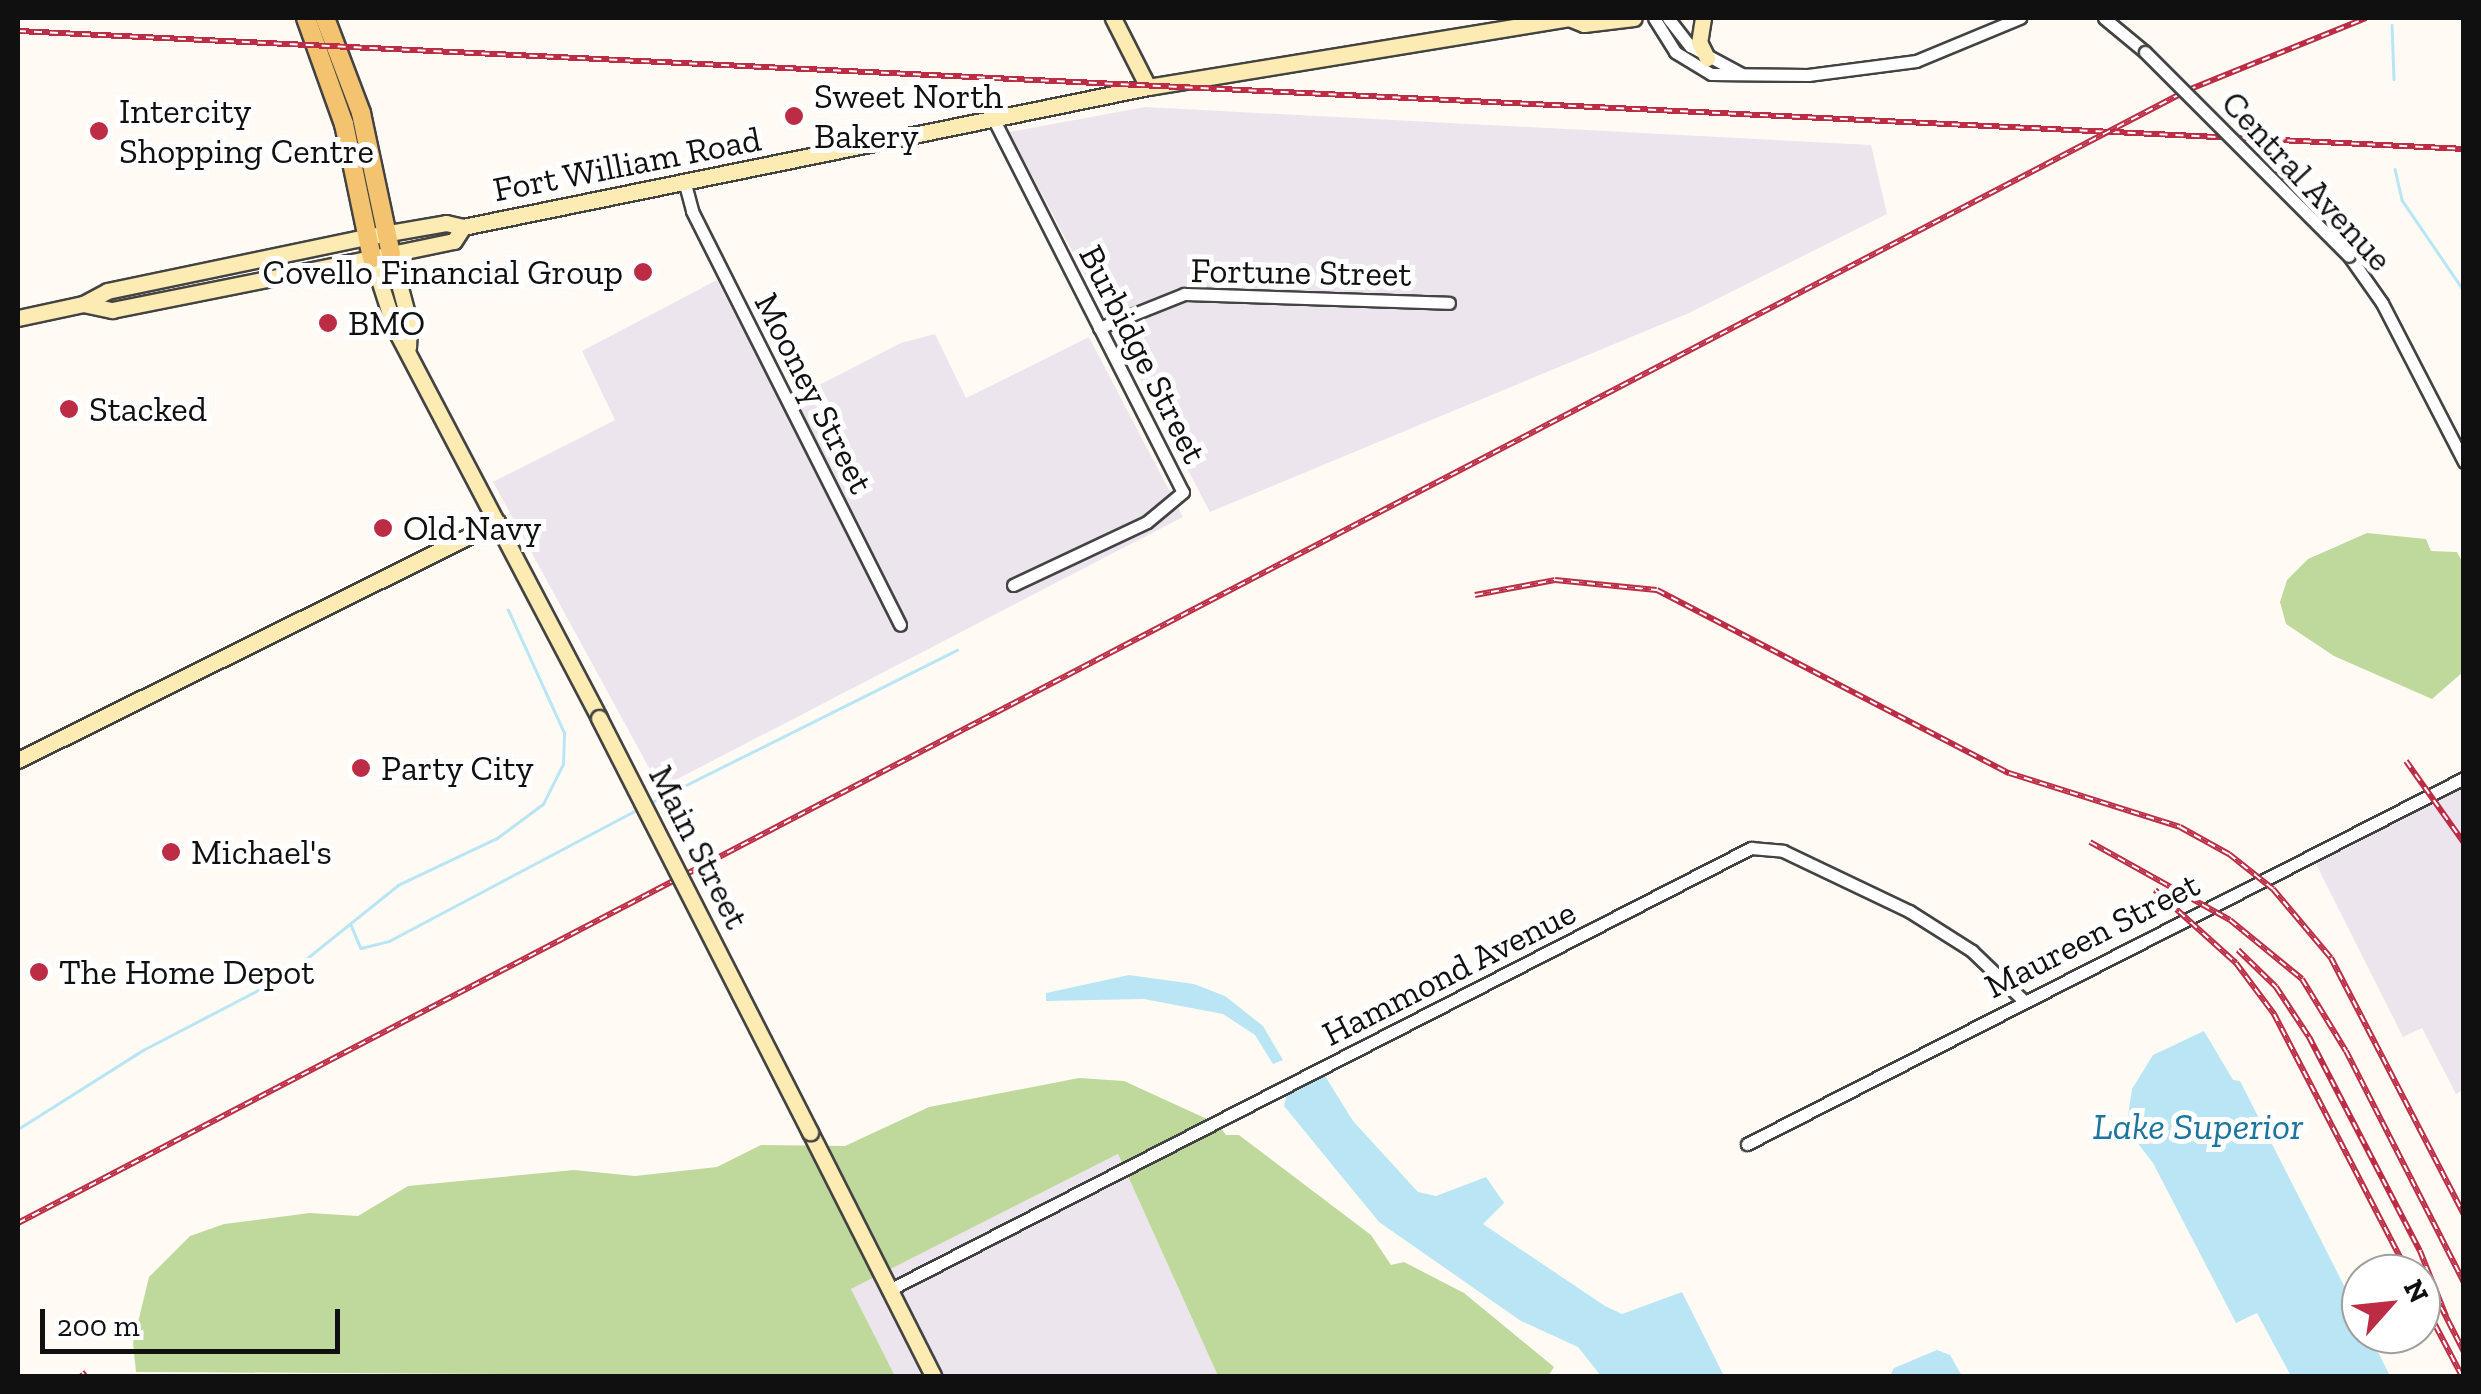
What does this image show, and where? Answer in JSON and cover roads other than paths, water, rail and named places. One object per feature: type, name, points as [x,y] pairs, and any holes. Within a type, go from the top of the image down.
[{"type":"main road","points":[[306,18],[339,106],[372,258]]},
{"type":"main road","points":[[325,18],[360,113],[391,254]]},
{"type":"main road","points":[[1113,18],[1148,87]]},
{"type":"main road","name":"Fort William Road","points":[[18,318],[84,304],[107,291],[366,237],[446,222],[462,226],[685,184],[1148,87],[1570,18],[1584,24],[1634,18]]},
{"type":"main road","points":[[1703,18],[1698,29],[1707,58]]},
{"type":"main road","name":"Fort William Road","points":[[84,304],[112,310],[372,258],[454,241],[462,226]]},
{"type":"main road","name":"Main Street","points":[[391,254],[409,322],[408,347]]},
{"type":"main road","name":"Main Street","points":[[372,258],[394,329],[408,347],[599,718],[933,1376]]},
{"type":"main road","points":[[18,760],[497,522]]},
{"type":"street","points":[[1654,18],[1674,52],[1711,74],[1808,75],[1916,61],[2020,18]]},
{"type":"street","points":[[1668,18],[1707,58],[1744,74]]},
{"type":"street","name":"Central Avenue","points":[[2104,18],[2145,52],[2349,256],[2382,303],[2464,462]]},
{"type":"street","name":"Burbidge Street","points":[[994,120],[1183,492],[1147,522],[1012,585]]},
{"type":"street","name":"Mooney Street","points":[[685,184],[692,211],[900,625]]},
{"type":"street","name":"Fortune Street","points":[[1099,328],[1184,294],[1449,303]]},
{"type":"street","name":"Maureen Street","points":[[1747,1144],[2464,778]]},
{"type":"street","name":"Hammond Avenue","points":[[890,1290],[1751,848],[1784,852],[1908,911],[1972,951],[2023,1000]]},
{"type":"water","points":[[1129,975],[1194,984],[1225,996],[1263,1026],[1283,1060],[1273,1064],[1255,1035],[1223,1014],[1144,999],[1046,1001],[1046,993]]},
{"type":"water","name":"Lake Superior","points":[[2204,1031],[2233,1080],[2240,1081],[2341,1280],[2341,1354],[2379,1354],[2390,1376],[2291,1376],[2257,1313],[2236,1323],[2153,1163],[2126,1128],[2132,1089],[2153,1055]]},
{"type":"water","points":[[1325,1076],[1353,1121],[1418,1192],[1436,1196],[1486,1177],[1504,1203],[1483,1224],[1605,1306],[1622,1314],[1682,1292],[1724,1376],[1601,1376],[1578,1347],[1521,1321],[1379,1222],[1284,1106],[1287,1094]]},
{"type":"water","points":[[1937,1350],[1950,1355],[1962,1376],[1890,1376],[1894,1368]]},
{"type":"waterway","points":[[2392,25],[2394,79]]},
{"type":"waterway","points":[[2395,169],[2402,200],[2464,291]]},
{"type":"waterway","points":[[18,1129],[143,1050],[285,976],[398,885],[497,838],[543,804],[563,764],[564,733],[508,610]]},
{"type":"waterway","points":[[650,803],[957,650]]},
{"type":"waterway","points":[[351,925],[361,948],[389,941],[638,809]]},
{"type":"railway","points":[[18,1223],[2188,90],[2366,18]]},
{"type":"railway","points":[[18,31],[2464,149]]},
{"type":"railway","points":[[1475,595],[1555,580],[1657,590],[2009,773],[2180,827],[2229,854],[2273,889],[2331,958],[2464,1215]]},
{"type":"railway","points":[[2406,761],[2464,843]]},
{"type":"railway","points":[[2090,842],[2230,920],[2302,979],[2346,1051],[2464,1283]]},
{"type":"railway","points":[[2155,890],[2236,963],[2274,1014],[2399,1254]]},
{"type":"railway","points":[[2238,950],[2276,987],[2309,1037],[2420,1251],[2446,1316]]},
{"type":"railway","points":[[2441,1307],[2464,1352]]},
{"type":"railway","points":[[2441,1336],[2462,1376]]},
{"type":"railway","points":[[82,1372],[85,1376]]},
{"type":"place","name":"Sweet North Bakery","points":[[794,116]]},
{"type":"place","name":"Intercity Shopping Centre","points":[[99,131]]},
{"type":"place","name":"Covello Financial Group","points":[[643,272]]},
{"type":"place","name":"BMO","points":[[328,323]]},
{"type":"place","name":"Stacked","points":[[69,409]]},
{"type":"place","name":"Old Navy","points":[[383,528]]},
{"type":"place","name":"Party City","points":[[361,768]]},
{"type":"place","name":"Michael's","points":[[171,852]]},
{"type":"place","name":"The Home Depot","points":[[39,972]]}]
